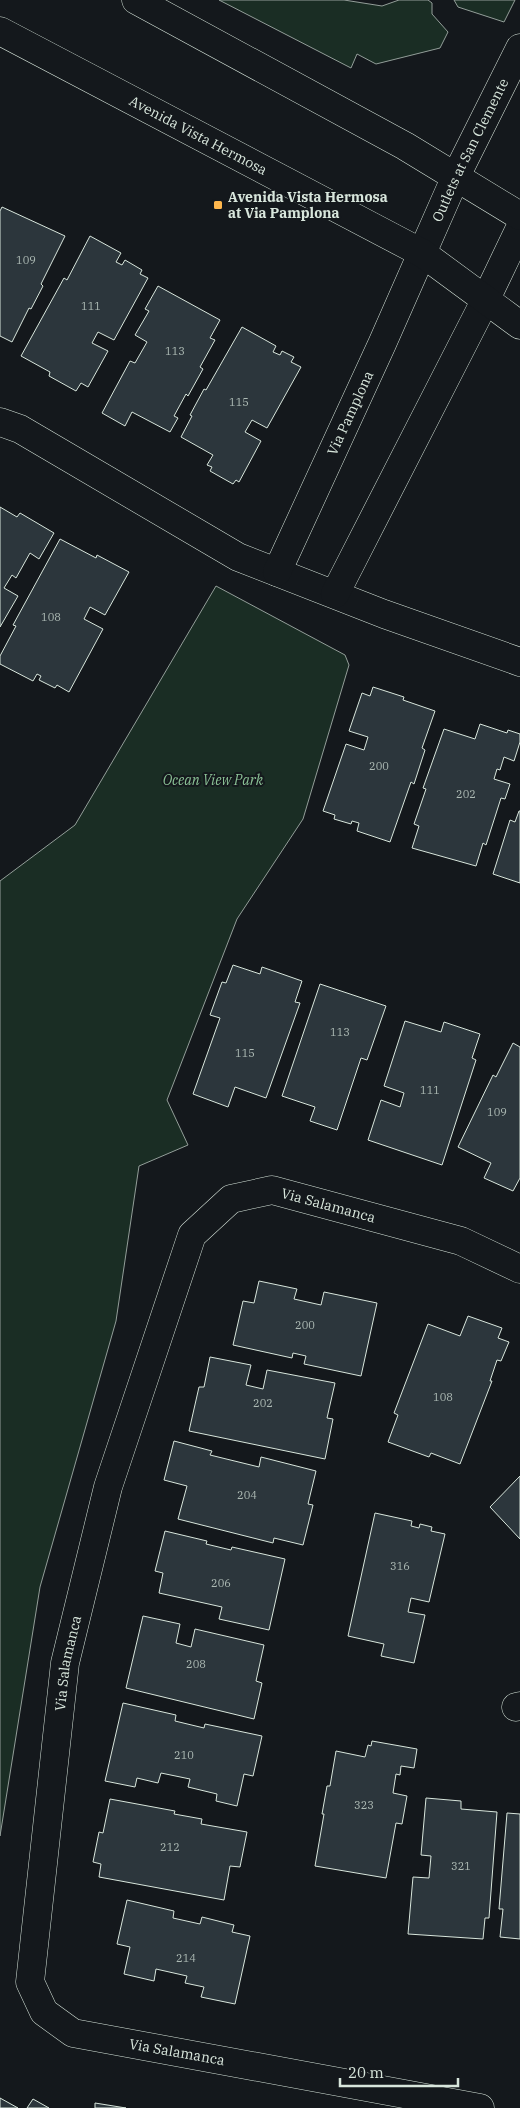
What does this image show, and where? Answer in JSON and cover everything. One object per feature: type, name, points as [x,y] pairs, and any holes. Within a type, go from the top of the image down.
[{"type":"street","points":[[136,0],[406,146],[520,216]]},
{"type":"street","name":"Avenida Vista Hermosa","points":[[0,30],[422,253],[520,325]]},
{"type":"street","name":"Outlets at San Clemente","points":[[422,253],[456,176],[520,48]]},
{"type":"street","points":[[335,594],[486,299],[520,228]]},
{"type":"street","name":"Via Pamplona","points":[[277,572],[422,253]]},
{"type":"street","points":[[0,422],[20,428],[238,556],[520,662]]},
{"type":"street","name":"Via Salamanca","points":[[480,2108],[73,2033],[44,2012],[30,1982],[65,1663],[108,1487],[192,1235],[231,1199],[272,1190],[461,1241],[520,1269]]},
{"type":"green space","points":[[219,0],[344,0],[382,6],[399,0],[428,0],[432,3],[432,14],[448,32],[440,48],[376,64],[357,54],[351,68]]},
{"type":"green space","points":[[454,0],[515,0],[504,22],[458,7]]},
{"type":"green space","name":"Ocean View Park","points":[[216,586],[345,655],[349,665],[303,819],[237,919],[167,1100],[188,1145],[139,1166],[116,1321],[40,1587],[0,1836],[0,881],[75,825]]},
{"type":"building","points":[[2,207],[65,236],[41,284],[43,286],[31,309],[29,308],[12,342],[0,336],[0,211]]},
{"type":"building","points":[[90,236],[121,253],[116,262],[122,265],[125,260],[142,270],[140,274],[148,278],[114,340],[98,332],[92,343],[108,351],[88,387],[81,383],[76,391],[49,376],[50,372],[21,356],[64,278],[67,280]]},
{"type":"building","points":[[158,286],[220,320],[210,338],[215,340],[200,367],[203,369],[174,416],[178,418],[170,432],[132,412],[125,426],[102,413],[130,361],[135,363],[147,342],[135,335],[149,311],[145,309]]},
{"type":"building","points":[[242,327],[276,346],[273,352],[280,355],[282,351],[294,357],[291,362],[301,367],[267,428],[252,420],[245,432],[261,441],[239,482],[236,480],[233,484],[210,471],[212,467],[207,465],[213,455],[181,437],[204,389],[206,390]]},
{"type":"building","points":[[0,507],[17,517],[20,513],[54,533],[39,559],[30,553],[16,578],[12,575],[4,588],[18,596],[0,627]]},
{"type":"building","points":[[60,539],[96,558],[97,555],[129,572],[105,615],[90,607],[84,619],[103,629],[69,692],[57,685],[55,688],[39,680],[41,676],[37,674],[33,681],[0,664],[0,656],[16,626],[13,625]]},
{"type":"building","points":[[373,687],[404,697],[403,700],[435,711],[422,748],[425,750],[414,784],[411,782],[390,842],[357,831],[359,823],[352,821],[351,824],[334,819],[335,815],[323,811],[346,744],[364,750],[368,737],[349,731],[362,693],[370,696]]},
{"type":"building","points":[[480,724],[507,733],[508,730],[520,734],[520,742],[514,761],[504,757],[500,770],[497,769],[494,779],[510,784],[505,799],[501,798],[486,845],[483,843],[476,866],[412,848],[419,826],[414,824],[426,789],[423,788],[444,729],[475,739]]},
{"type":"building","points":[[519,811],[520,883],[493,874],[510,820],[515,822]]},
{"type":"building","points":[[233,965],[260,974],[262,967],[302,981],[295,1002],[300,1003],[266,1098],[235,1087],[228,1107],[193,1094],[220,1018],[210,1015],[222,982],[226,983]]},
{"type":"building","points":[[320,984],[386,1006],[367,1060],[361,1058],[337,1130],[310,1121],[315,1107],[282,1096]]},
{"type":"building","points":[[405,1021],[441,1032],[444,1022],[480,1034],[472,1058],[476,1060],[442,1165],[368,1140],[381,1100],[400,1107],[404,1093],[384,1086]]},
{"type":"building","points":[[513,1043],[520,1047],[520,1178],[513,1191],[484,1178],[491,1163],[458,1147],[493,1075],[496,1077]]},
{"type":"building","points":[[259,1281],[297,1289],[294,1299],[321,1305],[324,1292],[377,1303],[361,1376],[304,1364],[306,1356],[293,1353],[292,1358],[233,1345],[243,1301],[254,1303]]},
{"type":"building","points":[[468,1316],[502,1328],[498,1338],[509,1342],[501,1361],[497,1360],[490,1381],[492,1381],[460,1464],[431,1453],[429,1457],[388,1442],[398,1415],[394,1413],[428,1324],[460,1336]]},
{"type":"building","points":[[210,1357],[251,1365],[246,1385],[263,1389],[267,1370],[335,1383],[327,1418],[333,1419],[325,1459],[189,1431],[199,1387],[204,1387]]},
{"type":"building","points":[[174,1441],[212,1451],[210,1455],[259,1467],[261,1457],[316,1471],[308,1504],[313,1505],[303,1545],[274,1538],[273,1543],[178,1519],[187,1486],[164,1480]]},
{"type":"building","points":[[520,1476],[520,1539],[490,1507]]},
{"type":"building","points":[[375,1513],[412,1521],[411,1526],[419,1528],[420,1524],[432,1527],[431,1531],[445,1534],[429,1602],[411,1598],[408,1612],[425,1615],[414,1663],[381,1656],[384,1644],[348,1636]]},
{"type":"building","points":[[165,1531],[207,1541],[206,1544],[231,1550],[232,1547],[285,1559],[269,1630],[219,1619],[222,1607],[159,1593],[163,1573],[155,1571]]},
{"type":"building","points":[[143,1616],[180,1624],[176,1643],[191,1647],[195,1629],[264,1645],[256,1681],[262,1683],[254,1719],[126,1688]]},
{"type":"building","points":[[123,1703],[176,1715],[175,1721],[204,1728],[205,1724],[262,1736],[253,1776],[244,1774],[237,1806],[216,1801],[217,1794],[188,1787],[190,1779],[161,1773],[158,1783],[137,1778],[135,1787],[105,1781]]},
{"type":"building","points":[[372,1741],[417,1749],[414,1768],[401,1766],[400,1775],[396,1774],[393,1793],[407,1796],[402,1824],[396,1823],[386,1878],[315,1866],[327,1786],[330,1786],[336,1751],[365,1757],[368,1745],[371,1746]]},
{"type":"building","points":[[426,1798],[461,1801],[461,1809],[497,1812],[489,1918],[485,1918],[483,1939],[408,1934],[413,1877],[429,1878],[431,1856],[421,1855]]},
{"type":"building","points":[[110,1799],[175,1811],[174,1814],[202,1819],[201,1824],[247,1832],[240,1867],[230,1866],[224,1900],[99,1877],[101,1864],[93,1862],[99,1832],[103,1833]]},
{"type":"building","points":[[507,1813],[520,1814],[520,1939],[500,1937],[503,1909],[499,1909]]},
{"type":"building","points":[[127,1900],[174,1911],[173,1918],[200,1924],[202,1917],[234,1925],[232,1932],[250,1936],[235,2004],[201,1997],[204,1987],[185,1983],[187,1976],[156,1969],[154,1981],[124,1974],[130,1947],[117,1944]]},
{"type":"building","points":[[0,2098],[18,2108],[0,2108]]},
{"type":"building","points":[[33,2099],[49,2108],[27,2108]]},
{"type":"building","points":[[95,2103],[126,2108],[95,2108]]},
{"type":"place","name":"Avenida Vista Hermosa at Via Pamplona","points":[[218,205]]}]
